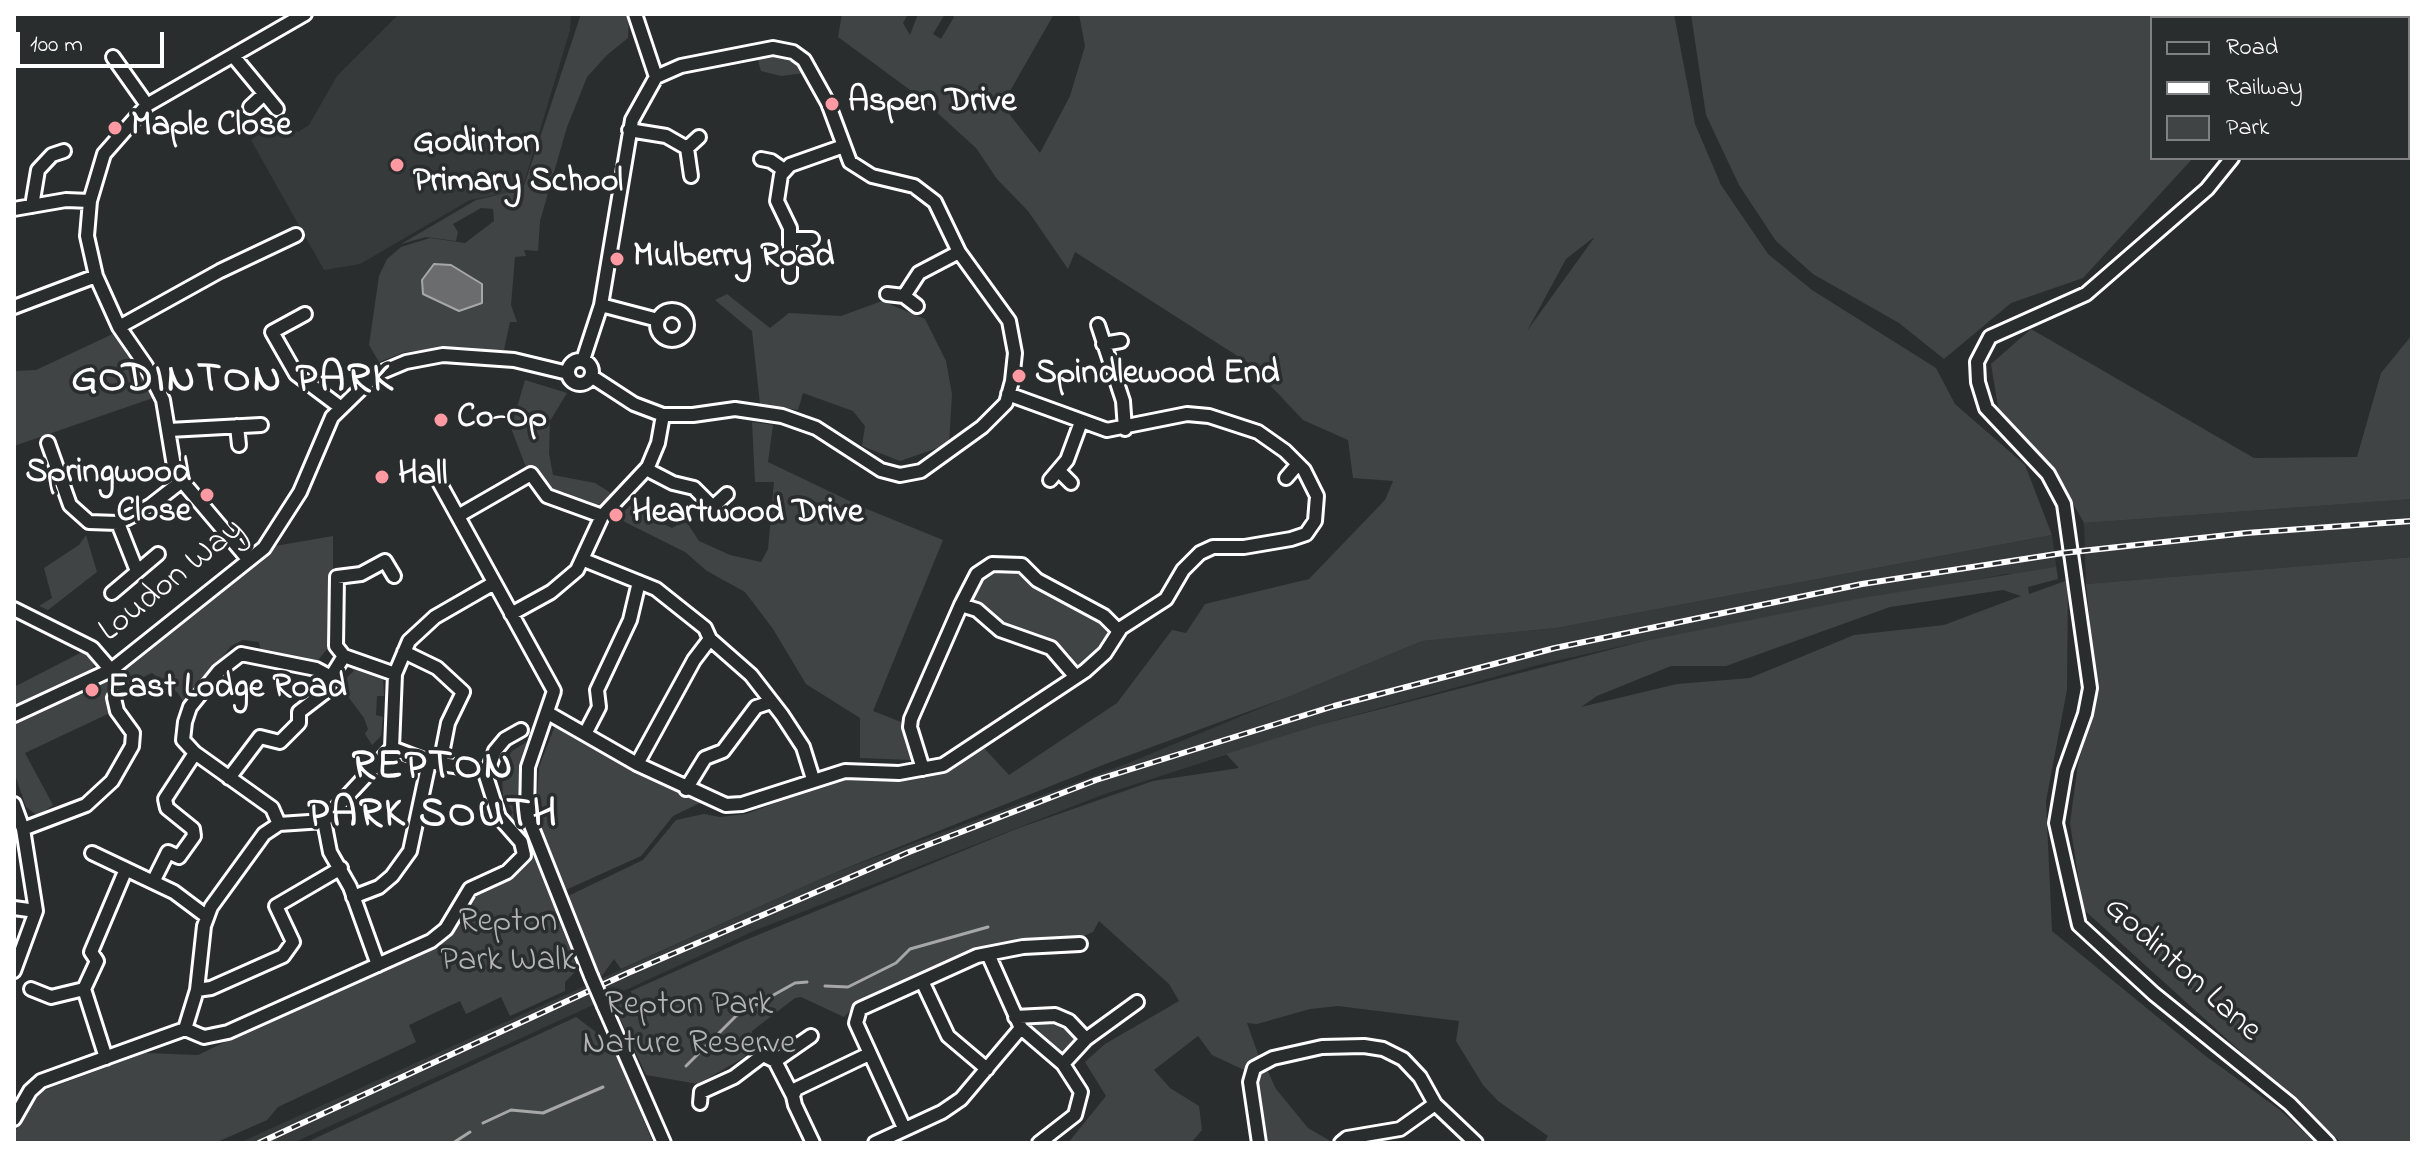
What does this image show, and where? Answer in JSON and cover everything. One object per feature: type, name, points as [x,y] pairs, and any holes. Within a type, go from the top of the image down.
[{"type":"street","points":[[248,559],[182,481],[174,466],[163,400],[146,366],[119,327],[96,276],[87,236],[90,201],[104,154],[147,105],[305,14]]},
{"type":"street","points":[[640,16],[656,77]]},
{"type":"street","points":[[568,373],[572,362],[583,360],[590,365],[591,376],[634,404],[663,415],[693,415],[735,409],[782,416],[816,428],[881,470],[900,475],[921,471],[982,427],[1006,403],[1015,353],[1009,321],[959,252],[935,202],[926,193],[903,182],[864,173],[850,162],[841,147],[828,103],[813,72],[793,52],[783,48],[754,50],[681,66],[656,77],[629,130],[601,305],[583,360]]},
{"type":"street","points":[[113,57],[147,105]]},
{"type":"street","points":[[234,57],[277,109]]},
{"type":"street","points":[[111,76],[123,69]]},
{"type":"street","points":[[250,107],[264,94]]},
{"type":"street","points":[[629,130],[666,136],[687,148]]},
{"type":"street","points":[[687,148],[699,137]]},
{"type":"street","points":[[784,170],[841,147]]},
{"type":"street","points":[[687,148],[691,176]]},
{"type":"street","points":[[32,206],[32,188],[38,170],[52,155],[64,151]]},
{"type":"street","points":[[761,159],[771,161],[784,170]]},
{"type":"street","name":"Godinton Lane","points":[[2230,160],[2207,189],[2086,294],[1990,337],[1977,362],[1978,382],[1986,408],[2048,474],[2064,504],[2090,688],[2085,714],[2065,770],[2056,823],[2079,925],[2154,994],[2290,1104],[2328,1143]]},
{"type":"street","points":[[784,170],[777,201],[791,239],[787,258],[790,276]]},
{"type":"street","points":[[14,209],[66,200],[90,201]]},
{"type":"street","points":[[119,327],[220,271],[296,235]]},
{"type":"street","points":[[791,239],[812,239]]},
{"type":"street","points":[[904,296],[919,273],[959,252]]},
{"type":"street","points":[[14,307],[96,276]]},
{"type":"street","points":[[887,294],[904,296],[917,306]]},
{"type":"street","points":[[601,305],[658,320]]},
{"type":"street","points":[[305,314],[272,332],[296,374],[340,407]]},
{"type":"street","points":[[1098,325],[1123,401],[1125,429]]},
{"type":"street","points":[[1103,344],[1121,341]]},
{"type":"street","name":"Loudon Way","points":[[14,715],[111,670],[264,548],[282,524],[326,429],[340,407],[375,375],[424,357],[463,355],[514,360],[568,373],[578,383],[591,376]]},
{"type":"street","points":[[548,713],[637,764],[715,803],[733,805],[845,771],[899,773],[923,769],[950,762],[1076,677],[1105,653],[1119,631],[1166,599],[1183,569],[1200,553],[1213,547],[1261,545],[1306,534],[1315,521],[1318,504],[1314,487],[1301,467],[1267,436],[1209,416],[1170,416],[1125,429],[1107,430],[1008,394]]},
{"type":"street","points":[[511,614],[559,587],[584,560],[602,516],[646,469],[654,455],[663,415]]},
{"type":"street","points":[[1071,483],[1054,476],[1067,460],[1081,422]]},
{"type":"street","points":[[169,430],[261,425]]},
{"type":"street","points":[[237,426],[239,445]]},
{"type":"street","points":[[48,443],[70,505],[77,515],[99,524],[118,523],[150,506],[182,481]]},
{"type":"street","points":[[1286,478],[1301,467]]},
{"type":"street","points":[[646,469],[673,483],[694,488],[717,510],[727,494]]},
{"type":"street","points":[[458,516],[531,474],[547,496],[602,516]]},
{"type":"street","points":[[439,482],[554,691],[528,767],[527,815],[591,976],[664,1143]]},
{"type":"street","points":[[118,523],[137,571]]},
{"type":"street","points":[[112,593],[158,554]]},
{"type":"street","points":[[584,560],[639,582],[676,602],[705,628],[710,639],[743,667],[771,702],[803,747],[813,779]]},
{"type":"street","points":[[394,576],[385,561],[361,574],[337,577],[336,646],[344,656],[395,674]]},
{"type":"street","points":[[923,769],[910,727],[971,582],[983,568],[1001,563],[1022,565],[1037,580],[1104,616],[1119,631]]},
{"type":"street","points":[[585,734],[599,707],[597,690],[630,620],[639,582]]},
{"type":"street","points":[[185,1029],[197,990],[206,916],[264,834],[279,824],[324,821],[392,748],[395,674],[414,634],[428,622],[494,583]]},
{"type":"street","points":[[961,605],[981,612],[1000,630],[1051,648],[1076,677]]},
{"type":"street","points":[[14,609],[92,648],[111,670]]},
{"type":"street","points":[[637,764],[694,660],[710,639]]},
{"type":"street","points":[[353,897],[379,887],[392,876],[410,851],[434,763],[463,692],[437,668],[404,652]]},
{"type":"street","points":[[279,824],[272,808],[195,753],[183,740],[190,707],[219,671],[241,654],[316,669],[331,677]]},
{"type":"street","points":[[229,778],[260,737],[280,742],[299,723],[299,712],[329,689],[331,677],[344,656]]},
{"type":"street","points":[[23,829],[86,805],[112,781],[132,746],[133,733],[117,711],[114,698]]},
{"type":"street","points":[[686,789],[705,758],[723,751],[756,707],[771,702]]},
{"type":"street","points":[[14,1119],[30,1091],[41,1081],[185,1029],[204,1037],[219,1036],[431,941],[446,929],[470,889],[507,872],[519,863],[525,849],[499,817],[491,801],[486,771],[505,739],[521,730]]},
{"type":"street","points":[[392,748],[434,763],[486,771]]},
{"type":"street","points":[[153,882],[168,852],[179,857],[194,836],[193,829],[167,808],[165,799],[195,753]]},
{"type":"street","points":[[14,804],[23,829],[36,911],[14,971]]},
{"type":"street","points":[[324,821],[330,852],[341,868],[378,965]]},
{"type":"street","points":[[92,853],[153,882],[206,916]]},
{"type":"street","points":[[197,990],[211,988],[283,956],[293,942],[276,906],[341,868]]},
{"type":"street","points":[[106,1058],[84,989],[97,961],[91,952],[126,869]]},
{"type":"street","points":[[14,908],[36,911]]},
{"type":"street","points":[[904,1128],[856,1023],[860,1009],[966,959],[1080,944]]},
{"type":"street","points":[[988,954],[1018,1023],[1063,1064],[1080,1087],[1081,1102],[1075,1115],[1039,1143]]},
{"type":"street","points":[[922,981],[948,1036],[987,1069]]},
{"type":"street","points":[[31,989],[51,997],[84,989]]},
{"type":"street","points":[[1063,1064],[1086,1039],[1137,1002]]},
{"type":"street","points":[[879,1142],[950,1107],[987,1069],[1018,1023],[1034,1013],[1061,1017],[1086,1039]]},
{"type":"street","points":[[775,1061],[811,1036]]},
{"type":"street","points":[[1259,1143],[1250,1082],[1254,1068],[1273,1058],[1317,1048],[1375,1047],[1397,1055],[1413,1068],[1435,1104],[1476,1143]]},
{"type":"street","points":[[793,1096],[801,1086],[869,1054]]},
{"type":"street","points":[[700,1103],[701,1092],[734,1077],[759,1057],[766,1056],[775,1061],[813,1143]]},
{"type":"street","points":[[1341,1143],[1347,1138],[1400,1129],[1435,1104]]},
{"type":"shaded area","name":"Godinton Primary School","points":[[399,14],[571,14],[570,30],[522,190],[470,200],[360,264],[324,270],[251,140],[280,117],[298,132],[309,125],[337,76]]},
{"type":"shaded area","points":[[434,264],[451,265],[482,284],[482,303],[459,311],[423,294],[422,280]]},
{"type":"shaded area","points":[[2412,499],[2412,557],[2086,584],[2084,523]]},
{"type":"shaded area","points":[[2052,535],[2058,579],[2006,574],[1644,641],[1538,665],[1315,726],[1102,795],[756,930],[293,1143],[239,1143],[834,873],[1131,762],[1422,641],[1556,628]]},
{"type":"green space","points":[[581,14],[629,14],[628,38],[587,77],[567,127],[540,221],[538,251],[524,250],[526,256],[515,257],[511,305],[517,322],[510,322],[504,350],[405,352],[379,362],[369,345],[379,276],[387,259],[401,247],[430,238],[465,243],[494,221],[493,209],[481,208],[453,224],[458,232],[456,241],[426,237],[401,244],[476,200],[523,189]]},
{"type":"green space","points":[[842,14],[908,14],[903,23],[910,35],[918,14],[945,14],[933,34],[941,39],[954,17],[950,14],[1054,14],[1002,105],[1040,153],[1070,96],[1085,46],[1079,14],[1674,14],[1695,124],[1721,185],[1768,254],[1812,290],[1936,368],[1955,404],[2025,465],[2052,535],[1556,628],[1422,641],[1288,697],[1108,763],[834,873],[621,969],[614,959],[601,977],[566,897],[643,860],[676,820],[704,814],[720,817],[746,814],[840,779],[925,777],[951,769],[984,748],[1009,775],[1117,703],[1172,630],[1186,633],[1205,604],[1309,579],[1385,500],[1393,481],[1353,478],[1348,440],[1303,420],[1250,364],[1075,252],[1068,269],[1028,211],[997,179],[976,148],[921,98],[838,37]],"holes":[[[1594,238],[1527,331],[1566,259]]]},
{"type":"green space","points":[[1691,14],[2273,14],[2150,16],[2150,160],[2191,160],[2083,278],[2011,303],[1944,359],[1899,323],[1813,274],[1776,241],[1739,185],[1706,115]]},
{"type":"green space","points":[[780,52],[799,61],[805,73],[781,76],[761,71],[757,57]]},
{"type":"green space","points":[[727,294],[770,328],[789,313],[841,316],[882,301],[925,319],[946,361],[952,394],[949,444],[900,461],[862,446],[865,426],[853,411],[803,393],[798,410],[760,404],[752,331],[715,300]]},
{"type":"green space","points":[[2031,329],[2254,458],[2357,457],[2381,373],[2412,335],[2412,499],[2084,523],[2063,486],[1998,407],[1991,364]]},
{"type":"green space","points":[[117,332],[153,398],[14,446],[14,371],[36,370]]},
{"type":"green space","points":[[525,380],[567,393],[550,421],[549,453],[553,475],[595,483],[611,493],[597,509],[564,492],[551,493],[527,470],[511,428]]},
{"type":"green space","points":[[752,422],[773,425],[768,462],[862,507],[943,540],[873,711],[906,724],[911,760],[860,758],[860,718],[806,684],[773,629],[745,592],[707,571],[685,552],[617,518],[631,505],[650,505],[655,520],[672,528],[686,521],[699,541],[730,555],[761,562],[768,549],[774,482],[755,482]]},
{"type":"green space","points":[[86,535],[97,572],[48,610],[39,606],[52,598],[44,568],[79,545]]},
{"type":"green space","points":[[333,536],[333,584],[328,591],[327,649],[318,660],[321,665],[261,651],[259,642],[243,640],[231,646],[185,705],[178,693],[152,673],[137,680],[106,699],[112,712],[25,753],[53,805],[38,816],[26,807],[14,772],[14,720],[98,686],[140,656],[275,546]]},
{"type":"green space","points":[[2412,557],[2412,1143],[2342,1143],[2083,909],[2070,823],[2078,764],[2097,695],[2086,584]]},
{"type":"green space","name":"Repton Park Nature Reserve","points":[[2056,567],[2058,579],[2028,587],[2029,594],[2068,580],[2067,690],[2046,801],[2052,931],[2203,1054],[2280,1110],[2316,1143],[1544,1143],[1548,1136],[1498,1101],[1483,1085],[1456,1041],[1459,1021],[1338,1006],[1310,1009],[1257,1024],[1247,1023],[1259,1057],[1244,1070],[1212,1055],[1198,1036],[1154,1070],[1170,1088],[1199,1106],[1202,1130],[1191,1143],[1068,1143],[1106,1096],[1085,1062],[1105,1044],[1179,1001],[1169,984],[1099,921],[1093,932],[1077,939],[1076,936],[1038,940],[965,953],[914,980],[911,978],[872,996],[872,999],[862,999],[844,1017],[801,997],[795,998],[752,1031],[751,1050],[743,1058],[698,1084],[646,1075],[615,1007],[618,1001],[634,1003],[631,991],[743,941],[1016,829],[1153,781],[1239,768],[1226,754],[1315,726],[1644,641],[1862,598]],"holes":[[[2003,590],[2021,596],[1944,625],[1854,635],[1750,678],[1677,684],[1581,707],[1597,696],[1671,666],[1726,666],[1890,607]]]},
{"type":"green space","points":[[990,570],[1020,570],[1033,587],[1050,591],[1060,602],[1094,617],[1107,632],[1108,643],[1085,668],[1076,668],[1069,660],[1071,656],[1059,644],[1041,640],[1040,634],[1023,630],[1016,633],[1016,628],[996,622],[995,615],[982,603],[968,602],[978,579]]},
{"type":"green space","points":[[84,651],[94,659],[93,673],[14,708],[14,687]]},
{"type":"green space","points":[[353,662],[383,677],[384,696],[377,696],[376,715],[383,717],[381,736],[372,745],[365,734],[368,729],[364,718],[335,679],[337,675],[343,681],[354,671],[349,666]]},
{"type":"green space","points":[[556,723],[700,803],[673,816],[641,856],[559,893],[554,860],[541,826],[537,796],[539,767]]},
{"type":"green space","points":[[530,740],[519,779],[521,822],[508,818],[513,813],[503,796],[502,777],[504,763],[512,751]]},
{"type":"green space","name":"Repton Park Walk","points":[[532,851],[578,969],[565,982],[565,991],[510,1016],[501,997],[466,1014],[460,1001],[409,1025],[416,1042],[278,1107],[267,1120],[215,1143],[14,1143],[14,1133],[39,1092],[145,1053],[198,1055],[426,946],[471,896],[488,883],[509,875]]},
{"type":"green space","points":[[576,1017],[613,1045],[653,1143],[305,1143]]},
{"type":"green space","points":[[1024,1019],[1065,1022],[1080,1041],[1063,1056],[1026,1024]]},
{"type":"green space","points":[[1265,1065],[1276,1089],[1308,1128],[1334,1143],[1268,1143],[1256,1076]]},
{"type":"waterway","points":[[825,986],[848,987],[896,963],[910,949],[988,927]]},
{"type":"waterway","points":[[686,1066],[736,1016],[795,983],[807,982]]},
{"type":"waterway","points":[[483,1123],[511,1110],[543,1113],[603,1087]]},
{"type":"waterway","points":[[453,1143],[470,1132]]},
{"type":"railway","points":[[259,1143],[628,973],[909,852],[1096,780],[1334,706],[1555,648],[1862,584],[2063,553],[2246,533],[2412,521]]},
{"type":"place","name":"Aspen Drive","points":[[832,104]]},
{"type":"place","name":"Maple Close","points":[[115,128]]},
{"type":"place","name":"Godinton Primary School","points":[[397,165]]},
{"type":"place","name":"Mulberry Road","points":[[617,259]]},
{"type":"place","name":"Spindlewood End","points":[[1019,376]]},
{"type":"place","name":"Co-Op","points":[[441,420]]},
{"type":"place","name":"Hall","points":[[382,477]]},
{"type":"place","name":"Springwood Close","points":[[207,495]]},
{"type":"place","name":"Heartwood Drive","points":[[616,515]]},
{"type":"place","name":"East Lodge Road","points":[[92,690]]},
{"type":"district","name":"GODINTON PARK","points":[[233,383]]},
{"type":"district","name":"REPTON PARK SOUTH","points":[[433,794]]}]
